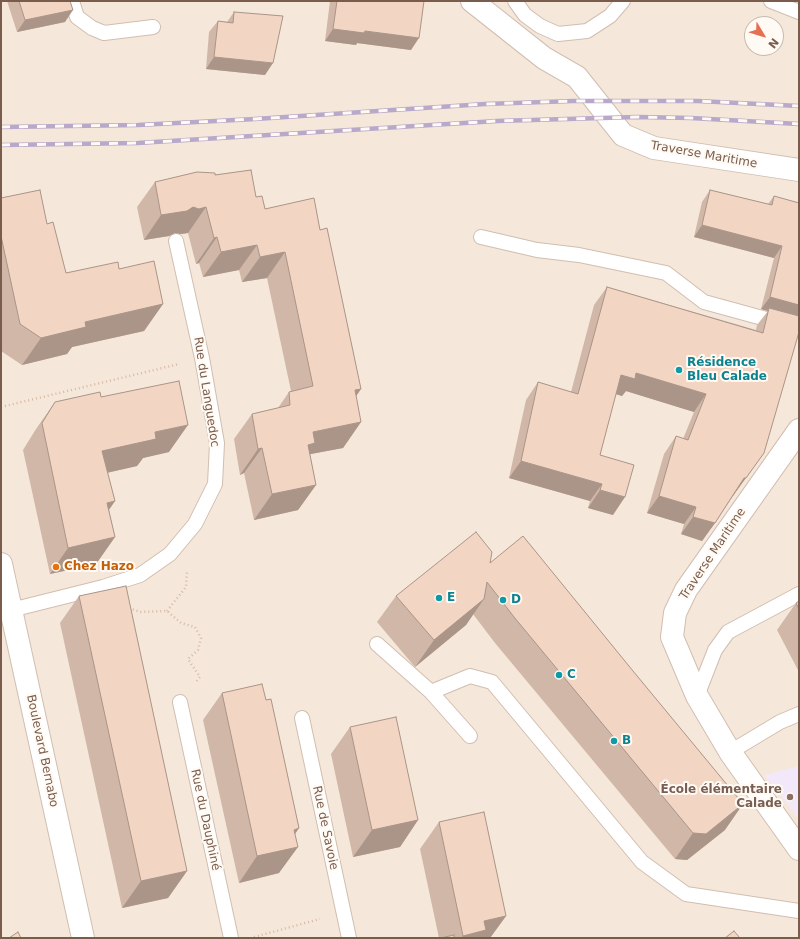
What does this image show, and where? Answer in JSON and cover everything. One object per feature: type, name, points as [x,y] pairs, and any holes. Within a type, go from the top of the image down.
[{"type":"street","name":"Traverse Maritime","points":[[472,1],[544,58],[577,78],[623,135],[654,148],[799,170]]},
{"type":"street","name":"Traverse Maritime","points":[[799,430],[686,590],[675,613],[672,637],[697,696],[730,752],[799,849]]},
{"type":"street","name":"Boulevard Bernabo","points":[[1,564],[83,938]]},
{"type":"lane","points":[[72,1],[77,17],[92,28],[104,33],[153,27]]},
{"type":"lane","points":[[515,1],[525,15],[540,26],[558,34],[587,31],[610,16],[623,1]]},
{"type":"lane","points":[[771,1],[799,12]]},
{"type":"lane","points":[[481,237],[537,250],[579,255],[666,273],[704,302],[799,328]]},
{"type":"lane","name":"Rue du Languedoc","points":[[11,610],[140,575],[170,554],[195,524],[215,484],[216,443],[202,358],[176,241]]},
{"type":"lane","points":[[697,696],[715,650],[728,632],[799,594]]},
{"type":"lane","points":[[377,644],[431,692],[470,736]]},
{"type":"lane","points":[[431,692],[470,676],[492,682],[642,862],[686,894],[799,911]]},
{"type":"lane","name":"Rue du Dauphiné","points":[[180,702],[231,938]]},
{"type":"lane","points":[[730,752],[780,722],[799,714]]},
{"type":"lane","name":"Rue de Savoie","points":[[302,718],[349,938]]},
{"type":"path","points":[[1,407],[182,364]]},
{"type":"path","points":[[166,611],[181,623],[195,627],[201,638],[198,650],[188,659],[200,677]]},
{"type":"path","points":[[250,938],[324,918]]},
{"type":"shaded area","points":[[1,1],[799,1],[799,938],[1,938]]},
{"type":"shaded area","name":"École élémentaire Calade","points":[[799,766],[799,819],[764,775]]},
{"type":"building","points":[[19,1],[70,1],[73,10],[25,20]]},
{"type":"building","points":[[337,1],[424,1],[419,38],[365,31],[364,33],[333,29]]},
{"type":"building","points":[[234,12],[283,16],[273,63],[214,57],[218,21],[233,23]]},
{"type":"building","points":[[251,170],[256,197],[262,196],[265,209],[314,198],[320,230],[327,228],[361,389],[355,390],[361,422],[313,432],[315,443],[308,445],[316,485],[272,494],[262,448],[258,449],[252,414],[290,405],[289,392],[313,386],[285,252],[260,257],[257,245],[221,252],[217,237],[214,238],[206,207],[199,209],[193,207],[187,211],[161,215],[155,182],[197,172],[215,173],[215,175]]},
{"type":"building","points":[[40,190],[47,224],[53,222],[66,273],[118,262],[119,269],[154,261],[163,304],[85,322],[86,327],[41,338],[20,324],[1,236],[1,198]]},
{"type":"building","points":[[710,190],[772,205],[774,196],[799,203],[799,305],[770,297],[782,246],[702,225]]},
{"type":"building","points":[[607,287],[763,333],[769,308],[799,316],[799,332],[764,453],[746,478],[744,478],[715,523],[693,517],[696,507],[659,496],[676,436],[688,440],[706,394],[636,373],[635,379],[621,375],[600,455],[634,465],[625,497],[600,490],[602,484],[521,461],[538,382],[578,394]]},
{"type":"building","points":[[179,381],[188,425],[155,432],[156,439],[102,451],[115,501],[107,503],[115,537],[68,548],[42,423],[55,402],[100,392],[101,397]]},
{"type":"building","points":[[476,532],[492,552],[490,563],[523,536],[743,804],[706,834],[693,833],[514,617],[487,582],[484,599],[434,640],[396,596]]},
{"type":"building","points":[[126,586],[187,871],[141,881],[79,596]]},
{"type":"building","points":[[799,601],[799,609],[796,603]]},
{"type":"building","points":[[262,684],[266,700],[271,699],[299,828],[294,830],[298,847],[257,856],[222,693]]},
{"type":"building","points":[[396,717],[418,820],[372,830],[350,727]]},
{"type":"building","points":[[484,812],[506,916],[484,921],[486,930],[463,936],[439,822]]},
{"type":"building","points":[[734,931],[740,938],[725,938]]},
{"type":"building","points":[[18,932],[21,938],[9,938]]},
{"type":"building","points":[[454,935],[454,938],[441,938]]},
{"type":"railway","points":[[1,127],[138,125],[485,104],[573,101],[698,101],[799,106]]},
{"type":"railway","points":[[1,145],[138,143],[497,121],[637,117],[691,118],[799,124]]},
{"type":"place","name":"Résidence Bleu Calade","points":[[679,370]]},
{"type":"place","name":"Chez Hazo","points":[[56,567]]},
{"type":"place","name":"E","points":[[439,598]]},
{"type":"place","name":"D","points":[[503,600]]},
{"type":"place","name":"C","points":[[559,675]]},
{"type":"place","name":"B","points":[[614,741]]},
{"type":"place","name":"École élémentaire Calade","points":[[790,797]]}]
